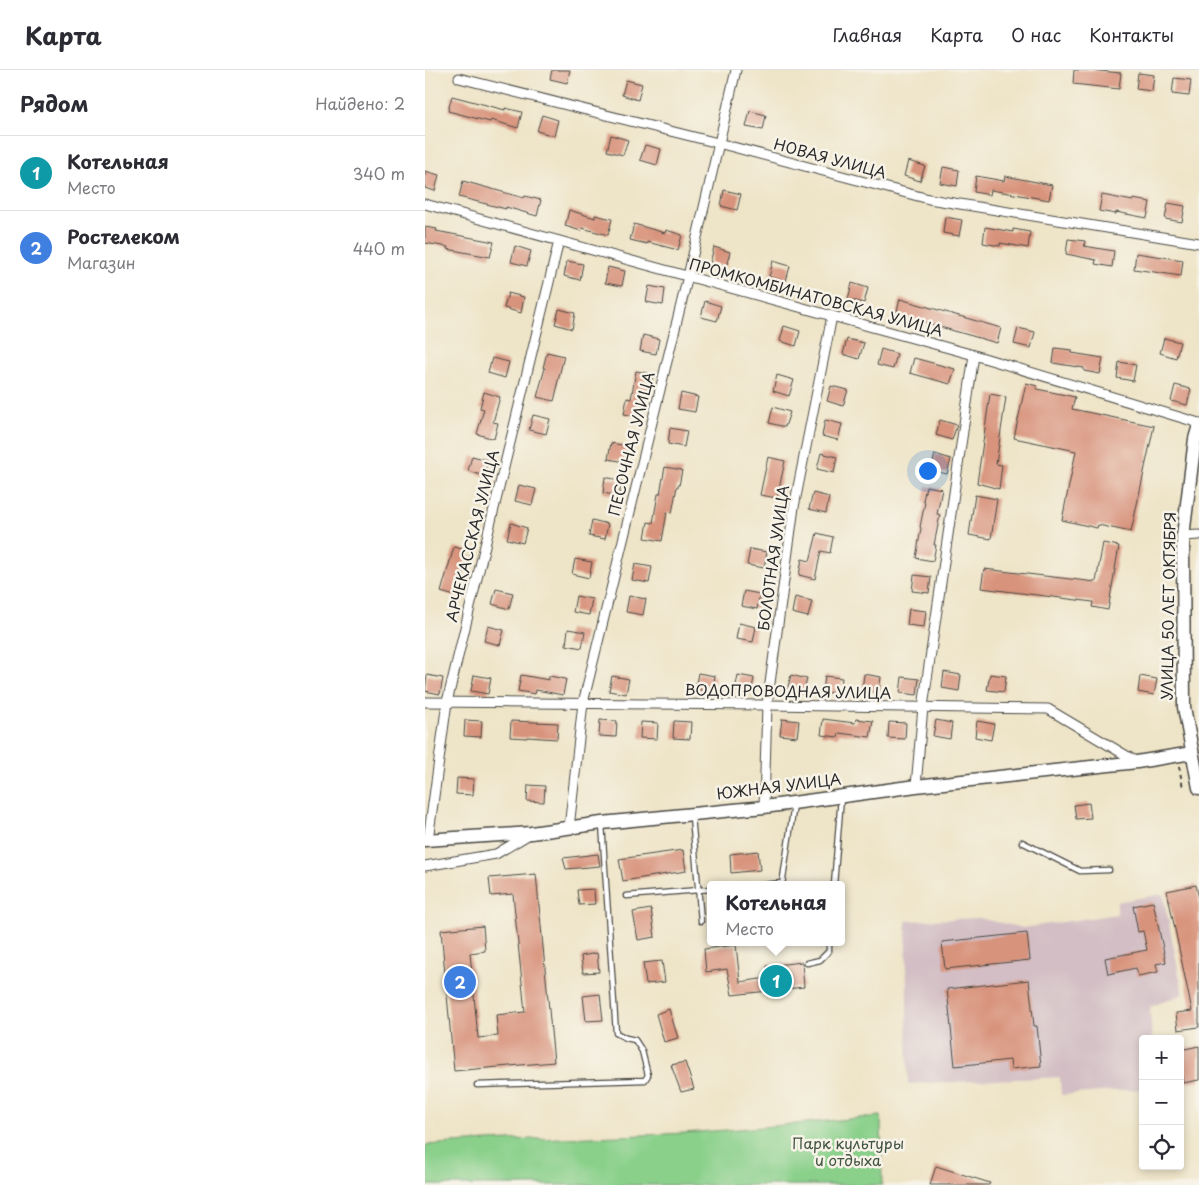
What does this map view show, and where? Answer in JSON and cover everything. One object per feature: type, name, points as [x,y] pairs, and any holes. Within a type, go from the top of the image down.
[{"type":"street","name":"ПЕСОЧНАЯ УЛИЦА","points":[[569,828],[583,703],[688,276],[735,70]]},
{"type":"street","name":"НОВАЯ УЛИЦА","points":[[459,78],[718,143],[929,199],[1199,243]]},
{"type":"street","name":"ПРОМКОМБИНАТОВСКАЯ УЛИЦА","points":[[425,204],[974,355],[1199,424]]},
{"type":"street","name":"АРЧЕКАССКАЯ УЛИЦА","points":[[427,840],[447,702],[559,241]]},
{"type":"street","name":"БОЛОТНАЯ УЛИЦА","points":[[764,807],[767,705],[794,507],[832,316]]},
{"type":"street","points":[[916,786],[923,707],[974,355]]},
{"type":"street","name":"УЛИЦА 50 ЛЕТ ОКТЯБРЯ","points":[[1199,424],[1195,439],[1183,536],[1183,707],[1196,753],[1199,788]]},
{"type":"street","points":[[1183,536],[1199,535]]},
{"type":"street","name":"ВОДОПРОВОДНАЯ УЛИЦА","points":[[425,702],[1048,709],[1137,762]]},
{"type":"street","name":"ЮЖНАЯ УЛИЦА","points":[[427,840],[531,833],[602,823],[764,807],[916,786],[1137,762],[1196,753]]},
{"type":"street","points":[[425,866],[496,854],[531,833]]},
{"type":"lane","points":[[834,881],[841,796]]},
{"type":"lane","points":[[782,881],[794,802]]},
{"type":"lane","points":[[691,814],[701,921]]},
{"type":"lane","points":[[477,1085],[645,1080],[648,1074],[642,1051],[635,1040],[617,1033],[602,823]]},
{"type":"lane","points":[[1022,842],[1079,871],[1109,870]]},
{"type":"lane","points":[[626,896],[707,889]]},
{"type":"lane","points":[[807,963],[819,960],[829,951],[829,946]]},
{"type":"path","points":[[1172,767],[1179,766],[1183,788]]},
{"type":"shaded area","points":[[1163,894],[1183,994],[1150,1007],[1152,1035],[1139,1035],[1139,1089],[1061,1095],[1060,1077],[908,1084],[906,921],[979,918],[1023,928],[1117,914],[1117,902]]},
{"type":"green space","name":"Парк культуры и отдыха","points":[[881,1116],[882,1185],[425,1185],[426,1145],[684,1133]]},
{"type":"building","points":[[552,70],[570,70],[567,83],[550,79]]},
{"type":"building","points":[[1074,70],[1121,73],[1119,89],[1073,84]]},
{"type":"building","points":[[1138,73],[1154,75],[1152,91],[1136,89]]},
{"type":"building","points":[[1174,78],[1191,80],[1189,96],[1172,94]]},
{"type":"building","points":[[626,80],[642,84],[638,100],[622,95]]},
{"type":"building","points":[[452,96],[505,110],[505,108],[522,112],[518,128],[448,111]]},
{"type":"building","points":[[750,111],[766,115],[763,130],[746,127]]},
{"type":"building","points":[[542,115],[558,120],[554,136],[537,131]]},
{"type":"building","points":[[611,135],[628,140],[623,155],[607,151]]},
{"type":"building","points":[[645,145],[661,149],[657,165],[640,160]]},
{"type":"building","points":[[908,161],[925,166],[920,181],[904,176]]},
{"type":"building","points":[[943,167],[959,170],[957,186],[940,183]]},
{"type":"building","points":[[425,171],[439,175],[435,191],[425,188]]},
{"type":"building","points":[[976,176],[1004,181],[1005,176],[1052,185],[1049,200],[991,190],[990,195],[974,192]]},
{"type":"building","points":[[463,181],[524,198],[525,196],[541,200],[537,216],[459,197]]},
{"type":"building","points":[[724,190],[741,194],[737,210],[721,206]]},
{"type":"building","points":[[1102,195],[1150,202],[1147,218],[1099,211]]},
{"type":"building","points":[[1168,203],[1185,206],[1182,222],[1165,219]]},
{"type":"building","points":[[569,210],[595,218],[595,215],[612,219],[608,235],[582,228],[581,231],[565,226]]},
{"type":"building","points":[[945,217],[962,220],[959,236],[943,233]]},
{"type":"building","points":[[634,224],[665,233],[666,230],[682,235],[678,250],[647,242],[647,244],[630,240]]},
{"type":"building","points":[[425,227],[437,229],[436,231],[494,242],[490,257],[425,243]]},
{"type":"building","points":[[985,227],[1013,232],[1013,229],[1030,232],[1028,248],[1000,243],[1000,246],[983,243]]},
{"type":"building","points":[[1068,239],[1085,241],[1084,246],[1114,251],[1112,267],[1095,264],[1096,260],[1066,254]]},
{"type":"building","points":[[515,246],[531,251],[527,266],[511,262]]},
{"type":"building","points":[[714,247],[730,252],[726,267],[710,263]]},
{"type":"building","points":[[1136,253],[1183,260],[1181,276],[1134,269]]},
{"type":"building","points":[[567,261],[583,264],[580,280],[564,276]]},
{"type":"building","points":[[773,261],[790,266],[786,281],[769,277]]},
{"type":"building","points":[[608,267],[625,271],[622,286],[605,283]]},
{"type":"building","points":[[852,283],[868,288],[864,303],[848,299]]},
{"type":"building","points":[[649,286],[665,289],[663,305],[646,302]]},
{"type":"building","points":[[508,293],[524,297],[521,313],[504,308]]},
{"type":"building","points":[[900,299],[1001,328],[997,343],[896,315]]},
{"type":"building","points":[[705,301],[721,306],[717,321],[701,317]]},
{"type":"building","points":[[559,309],[575,313],[572,329],[555,324]]},
{"type":"building","points":[[784,326],[800,331],[796,346],[780,341]]},
{"type":"building","points":[[1018,328],[1035,332],[1031,348],[1014,344]]},
{"type":"building","points":[[643,335],[659,339],[656,354],[640,351]]},
{"type":"building","points":[[1164,338],[1180,342],[1176,358],[1160,353]]},
{"type":"building","points":[[847,339],[864,343],[859,359],[843,354]]},
{"type":"building","points":[[1055,348],[1072,350],[1072,353],[1103,358],[1100,374],[1084,371],[1084,368],[1053,363]]},
{"type":"building","points":[[881,349],[897,354],[893,369],[877,365]]},
{"type":"building","points":[[547,352],[564,356],[554,401],[537,397],[545,368],[543,368]]},
{"type":"building","points":[[492,358],[509,362],[505,378],[488,373]]},
{"type":"building","points":[[914,358],[955,369],[950,384],[910,373]]},
{"type":"building","points":[[1119,362],[1136,365],[1133,381],[1117,378]]},
{"type":"building","points":[[636,371],[653,374],[650,390],[646,389],[641,417],[624,414],[627,398],[631,399]]},
{"type":"building","points":[[777,375],[794,380],[789,396],[773,391]]},
{"type":"building","points":[[1026,383],[1037,386],[1037,389],[1075,397],[1072,409],[1154,426],[1131,532],[1098,525],[1097,528],[1062,520],[1076,451],[1014,438]]},
{"type":"building","points":[[1175,385],[1191,389],[1187,405],[1171,401]]},
{"type":"building","points":[[831,386],[848,390],[843,406],[827,401]]},
{"type":"building","points":[[484,392],[500,397],[493,422],[498,423],[494,439],[477,434],[484,409],[480,408]]},
{"type":"building","points":[[681,393],[698,397],[695,412],[678,409]]},
{"type":"building","points":[[990,394],[1006,397],[996,464],[1002,465],[999,489],[977,483]]},
{"type":"building","points":[[773,407],[790,412],[785,427],[769,423]]},
{"type":"building","points":[[533,415],[550,419],[546,434],[529,430]]},
{"type":"building","points":[[825,420],[842,424],[838,440],[822,436]]},
{"type":"building","points":[[940,420],[957,425],[952,440],[936,435]]},
{"type":"building","points":[[670,428],[687,431],[684,447],[668,444]]},
{"type":"building","points":[[611,443],[628,446],[625,462],[608,459]]},
{"type":"building","points":[[821,453],[837,457],[834,473],[817,469]]},
{"type":"building","points":[[935,454],[951,459],[947,474],[931,470]]},
{"type":"building","points":[[472,456],[488,460],[484,476],[468,471]]},
{"type":"building","points":[[768,457],[785,461],[777,498],[760,495]]},
{"type":"building","points":[[665,467],[682,470],[672,513],[667,512],[662,541],[645,538],[648,522],[653,523]]},
{"type":"building","points":[[605,477],[622,481],[619,496],[603,493]]},
{"type":"building","points":[[519,485],[536,489],[532,505],[515,501]]},
{"type":"building","points":[[926,486],[942,489],[937,514],[940,515],[933,561],[916,558]]},
{"type":"building","points":[[813,493],[829,497],[826,513],[809,509]]},
{"type":"building","points":[[975,495],[997,499],[991,539],[969,535]]},
{"type":"building","points":[[592,520],[608,524],[605,539],[589,536]]},
{"type":"building","points":[[511,523],[527,528],[523,543],[507,539]]},
{"type":"building","points":[[817,533],[833,537],[830,553],[821,551],[815,579],[799,575],[802,559],[810,561]]},
{"type":"building","points":[[1103,543],[1119,546],[1108,610],[1092,607],[1093,602],[981,588],[984,569],[1096,582]]},
{"type":"building","points":[[454,547],[471,551],[458,597],[441,592]]},
{"type":"building","points":[[750,549],[767,552],[764,568],[747,565]]},
{"type":"building","points":[[575,559],[592,562],[589,578],[572,574]]},
{"type":"building","points":[[635,564],[652,567],[649,583],[632,580]]},
{"type":"building","points":[[914,575],[931,577],[929,593],[912,591]]},
{"type":"building","points":[[496,589],[513,593],[509,609],[492,604]]},
{"type":"building","points":[[744,591],[760,594],[757,609],[741,606]]},
{"type":"building","points":[[576,596],[592,599],[589,615],[573,612]]},
{"type":"building","points":[[629,596],[646,599],[643,615],[626,612]]},
{"type":"building","points":[[795,597],[812,601],[808,617],[792,613]]},
{"type":"building","points":[[909,609],[926,611],[924,627],[907,625]]},
{"type":"building","points":[[739,623],[756,627],[753,642],[736,639]]},
{"type":"building","points":[[488,626],[504,630],[500,645],[484,641]]},
{"type":"building","points":[[568,629],[585,632],[582,648],[566,645]]},
{"type":"building","points":[[944,672],[961,675],[959,691],[942,688]]},
{"type":"building","points":[[698,673],[715,676],[712,692],[695,689]]},
{"type":"building","points":[[864,674],[881,677],[879,693],[862,690]]},
{"type":"building","points":[[990,674],[1006,676],[1004,692],[987,690]]},
{"type":"building","points":[[427,675],[443,678],[440,694],[425,691]]},
{"type":"building","points":[[474,675],[491,678],[488,694],[471,691]]},
{"type":"building","points":[[521,675],[549,680],[549,676],[566,679],[563,695],[536,690],[535,694],[518,691]]},
{"type":"building","points":[[738,675],[754,678],[751,694],[735,690]]},
{"type":"building","points":[[791,675],[807,679],[803,694],[787,691]]},
{"type":"building","points":[[612,676],[629,679],[626,694],[609,691]]},
{"type":"building","points":[[825,676],[842,678],[840,694],[823,692]]},
{"type":"building","points":[[1140,676],[1157,679],[1154,695],[1138,692]]},
{"type":"building","points":[[902,677],[919,679],[917,695],[900,693]]},
{"type":"building","points":[[782,719],[799,721],[797,737],[780,735]]},
{"type":"building","points":[[823,719],[855,723],[856,719],[873,721],[870,737],[839,733],[838,737],[821,735]]},
{"type":"building","points":[[465,720],[482,721],[481,737],[464,736]]},
{"type":"building","points":[[600,720],[617,721],[616,737],[599,736]]},
{"type":"building","points":[[936,720],[952,723],[950,739],[933,736]]},
{"type":"building","points":[[511,721],[558,723],[557,739],[510,737]]},
{"type":"building","points":[[674,721],[691,722],[690,739],[673,738]]},
{"type":"building","points":[[977,721],[994,724],[991,740],[975,737]]},
{"type":"building","points":[[641,722],[658,723],[657,739],[640,738]]},
{"type":"building","points":[[889,722],[906,723],[905,739],[888,738]]},
{"type":"building","points":[[457,778],[474,779],[473,795],[456,794]]},
{"type":"building","points":[[528,785],[545,786],[544,802],[527,801]]},
{"type":"building","points":[[1089,803],[1091,818],[1076,819],[1074,805]]},
{"type":"building","points":[[683,850],[686,871],[623,881],[619,859]]},
{"type":"building","points":[[758,851],[760,870],[731,873],[730,854]]},
{"type":"building","points":[[598,854],[600,866],[566,869],[563,858]]},
{"type":"building","points":[[536,874],[554,1062],[454,1071],[441,930],[483,926],[485,951],[470,953],[478,1038],[498,1036],[496,1015],[525,1012],[513,894],[491,896],[489,878]]},
{"type":"building","points":[[1196,885],[1199,898],[1199,1027],[1178,1030],[1176,1013],[1192,1011],[1167,891]]},
{"type":"building","points":[[594,889],[595,904],[579,905],[577,890]]},
{"type":"building","points":[[1153,902],[1166,962],[1156,964],[1158,972],[1138,976],[1136,968],[1108,974],[1105,958],[1147,950],[1143,931],[1138,932],[1133,906]]},
{"type":"building","points":[[651,909],[655,937],[638,940],[633,912]]},
{"type":"building","points":[[1027,933],[1030,960],[945,969],[942,942]]},
{"type":"building","points":[[736,946],[740,982],[767,978],[767,966],[802,962],[804,987],[732,995],[727,969],[706,972],[704,949]]},
{"type":"building","points":[[597,953],[599,972],[583,973],[581,956]]},
{"type":"building","points":[[662,961],[665,982],[646,984],[643,963]]},
{"type":"building","points":[[1029,980],[1034,1026],[1037,1026],[1041,1066],[1011,1069],[1010,1060],[955,1066],[947,989]]},
{"type":"building","points":[[600,994],[603,1020],[586,1021],[583,996]]},
{"type":"building","points":[[669,1009],[678,1038],[664,1042],[656,1014]]},
{"type":"building","points":[[1199,1046],[1199,1080],[1184,1083],[1184,1049]]},
{"type":"building","points":[[685,1062],[694,1089],[681,1092],[671,1065]]},
{"type":"building","points":[[936,1166],[990,1183],[989,1185],[930,1185]]},
{"type":"place","name":"Котельная","points":[[776,981]]},
{"type":"place","name":"Ростелеком","points":[[460,982]]}]
